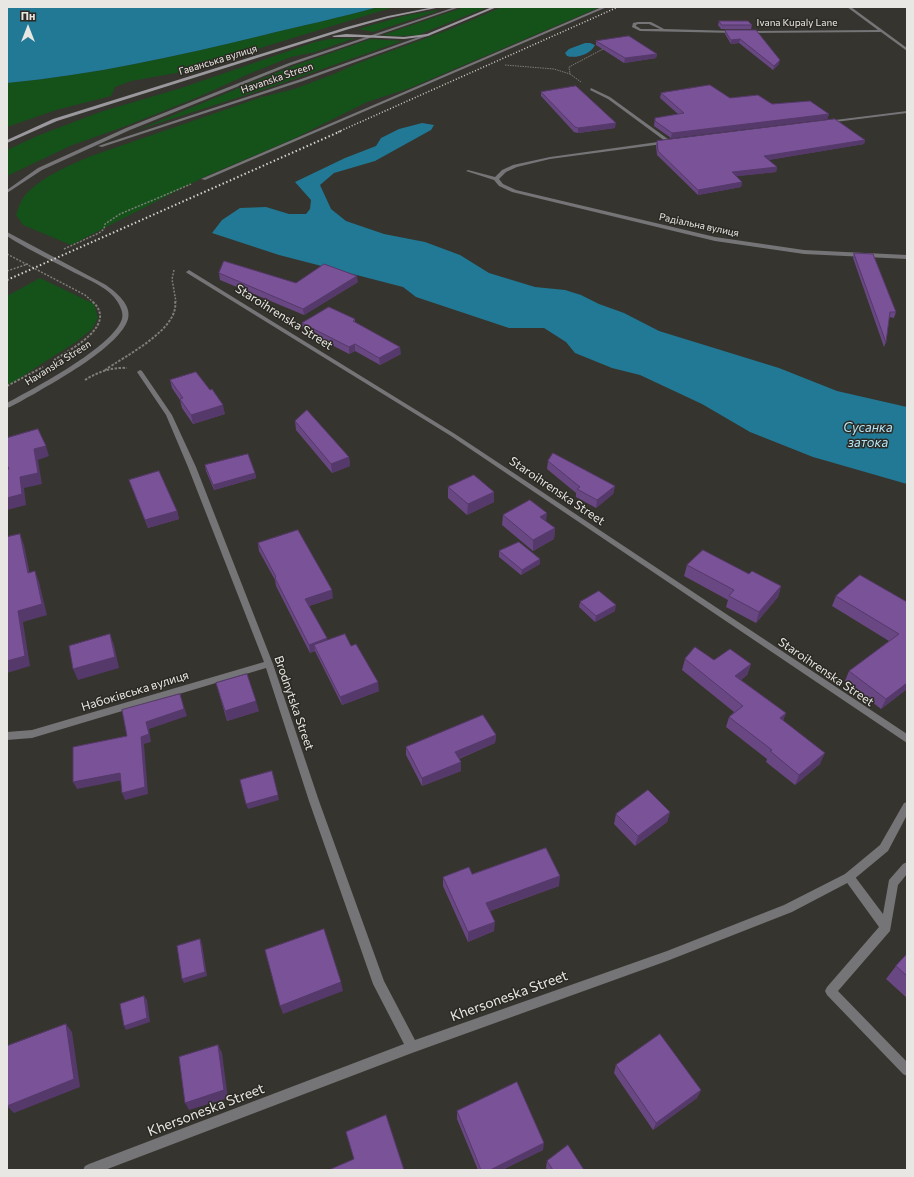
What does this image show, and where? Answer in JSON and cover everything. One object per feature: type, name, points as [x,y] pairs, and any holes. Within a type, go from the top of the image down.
[{"type":"main road","name":"Гаванська вулиця","points":[[7,142],[55,120],[317,38],[388,17],[439,7]]},
{"type":"main road","name":"Havanska Streen","points":[[428,35],[495,7]]},
{"type":"main road","points":[[317,38],[344,35],[399,39],[428,35]]},
{"type":"street","name":"Havanska Streen","points":[[7,192],[24,179],[61,159],[128,129],[264,74],[370,36],[458,7]]},
{"type":"street","points":[[203,179],[605,7]]},
{"type":"street","points":[[849,7],[907,50]]},
{"type":"street","name":"Ivana Kupaly Lane","points":[[663,30],[655,24],[648,22],[634,24],[634,27],[640,30],[732,32],[882,31]]},
{"type":"street","name":"Havanska Streen","points":[[61,159],[295,82],[428,35]]},
{"type":"street","points":[[591,89],[609,98],[670,142]]},
{"type":"street","points":[[820,123],[907,112]]},
{"type":"street","points":[[496,179],[504,171],[515,166],[550,158],[678,141]]},
{"type":"street","name":"Радіальна вулиця","points":[[468,171],[496,179],[501,185],[514,191],[715,239],[804,252],[907,257]]},
{"type":"street","name":"Havanska Streen","points":[[7,234],[95,281],[113,293],[124,308],[125,319],[121,328],[110,340],[86,360],[7,406]]},
{"type":"street","name":"Staroihrenska Street","points":[[189,272],[453,435],[907,739]]},
{"type":"street","name":"Brodnytska Street","points":[[140,372],[169,416],[192,467],[269,664],[314,800],[379,984],[412,1047]]},
{"type":"street","name":"Набоківська вулиця","points":[[7,736],[32,734],[269,664]]},
{"type":"street","name":"Khersoneska Street","points":[[89,1170],[412,1047],[667,956],[788,909],[849,877],[884,848],[907,806]]},
{"type":"street","points":[[907,868],[893,883],[886,927],[831,991],[907,1070]]},
{"type":"street","points":[[849,877],[886,927]]},
{"type":"path","points":[[570,74],[569,68],[576,62],[606,48]]},
{"type":"path","points":[[481,59],[487,64],[554,69],[570,74],[591,89]]},
{"type":"path","points":[[63,249],[98,233],[104,229],[105,224],[120,214],[203,179]]},
{"type":"path","points":[[7,254],[94,301],[99,307],[102,318],[98,327],[87,337],[48,364],[19,378],[7,386]]},
{"type":"path","points":[[7,271],[35,261]]},
{"type":"path","points":[[79,383],[105,370],[144,344],[172,321],[176,310],[176,296],[172,288],[172,274],[176,268],[189,272]]},
{"type":"path","points":[[105,370],[120,367],[132,368],[140,372]]},
{"type":"green space","points":[[378,7],[394,7],[182,72],[131,81],[115,87],[111,96],[56,110],[7,127],[7,83],[39,80],[103,70],[166,58]]},
{"type":"green space","points":[[465,7],[488,7],[418,35],[383,35]]},
{"type":"green space","points":[[502,7],[600,7],[410,88],[367,102],[293,139],[206,176],[71,245],[23,225],[16,215],[24,196],[36,185],[58,171],[91,156],[262,97],[294,89],[356,64],[451,29]]},
{"type":"green space","points":[[438,11],[373,32],[358,29],[404,16]]},
{"type":"green space","points":[[355,38],[315,52],[291,57],[196,98],[126,126],[70,146],[7,176],[7,150],[37,136],[100,112],[181,88],[315,42],[329,39]]},
{"type":"green space","points":[[371,39],[402,41],[274,86],[137,130],[288,68]]},
{"type":"green space","points":[[40,278],[94,304],[98,318],[92,329],[76,342],[7,386],[7,296]]},
{"type":"water","points":[[7,7],[378,7],[166,58],[103,70],[39,80],[7,83]]},
{"type":"water","points":[[585,43],[595,45],[590,51],[583,55],[571,57],[567,56],[565,53],[569,49]]},
{"type":"water","name":"Сусанка затока","points":[[422,123],[434,125],[431,130],[375,161],[334,173],[320,185],[331,209],[346,221],[384,234],[425,242],[460,255],[489,273],[535,287],[565,290],[581,295],[599,304],[624,313],[659,331],[779,368],[837,391],[907,407],[907,484],[813,457],[750,432],[702,404],[640,375],[612,368],[575,353],[566,342],[544,328],[509,328],[416,297],[403,287],[279,255],[212,233],[222,220],[240,208],[266,207],[289,214],[306,214],[310,209],[311,200],[295,182],[345,158],[376,146],[381,138],[399,129]]},
{"type":"building","points":[[719,21],[748,21],[752,25],[722,25]]},
{"type":"building","points":[[725,30],[756,30],[780,60],[774,66],[740,39],[731,40]]},
{"type":"building","points":[[629,36],[657,54],[625,58],[596,41]]},
{"type":"building","points":[[710,85],[730,98],[758,95],[772,104],[810,101],[829,114],[672,133],[655,121],[655,118],[684,113],[661,93]]},
{"type":"building","points":[[576,86],[616,123],[578,128],[575,127],[541,92]]},
{"type":"building","points":[[835,119],[865,140],[764,156],[777,167],[732,172],[742,182],[698,190],[658,151],[657,141]]},
{"type":"building","points":[[854,253],[873,254],[896,312],[890,312],[886,342]]},
{"type":"building","points":[[224,261],[296,283],[324,264],[357,276],[303,309],[219,273]]},
{"type":"building","points":[[329,307],[355,319],[353,321],[400,347],[379,358],[355,344],[349,347],[302,323]]},
{"type":"building","points":[[196,372],[210,390],[212,389],[223,405],[191,415],[180,399],[183,398],[170,380]]},
{"type":"building","points":[[307,410],[349,457],[331,464],[295,421]]},
{"type":"building","points":[[38,429],[46,446],[34,449],[38,473],[20,477],[22,494],[7,498],[7,469],[9,469],[7,465],[7,438]]},
{"type":"building","points":[[553,453],[615,486],[597,500],[577,489],[580,487],[548,461]]},
{"type":"building","points":[[248,454],[255,473],[213,485],[205,465]]},
{"type":"building","points":[[159,471],[177,511],[145,520],[129,480]]},
{"type":"building","points":[[474,475],[494,492],[468,504],[448,487]]},
{"type":"building","points":[[530,500],[547,513],[540,517],[555,528],[533,540],[503,515]]},
{"type":"building","points":[[298,530],[332,590],[305,599],[327,638],[309,645],[258,543]]},
{"type":"building","points":[[20,534],[28,573],[35,571],[42,604],[18,611],[25,656],[7,661],[7,537]]},
{"type":"building","points":[[519,542],[540,559],[522,570],[499,551]]},
{"type":"building","points":[[703,550],[749,574],[752,571],[781,586],[759,612],[729,596],[734,590],[687,565]]},
{"type":"building","points":[[860,575],[907,602],[907,683],[886,699],[849,671],[899,634],[836,596]]},
{"type":"building","points":[[599,591],[616,605],[596,616],[580,602]]},
{"type":"building","points":[[110,634],[115,657],[73,669],[69,646]]},
{"type":"building","points":[[345,634],[351,646],[356,644],[378,682],[340,697],[314,645]]},
{"type":"building","points":[[695,647],[714,660],[730,649],[751,664],[735,676],[786,713],[780,718],[825,753],[799,775],[770,751],[772,750],[729,717],[743,706],[685,659]]},
{"type":"building","points":[[247,674],[256,701],[225,711],[216,683]]},
{"type":"building","points":[[180,694],[184,709],[146,722],[149,734],[141,737],[145,787],[122,793],[120,773],[73,782],[73,747],[127,736],[122,710]]},
{"type":"building","points":[[483,715],[496,735],[455,752],[461,762],[422,778],[406,747]]},
{"type":"building","points":[[272,771],[278,795],[246,804],[240,780]]},
{"type":"building","points":[[648,790],[670,812],[638,836],[616,814]]},
{"type":"building","points":[[546,848],[560,876],[486,903],[495,922],[468,932],[443,877],[469,867],[472,874]]},
{"type":"building","points":[[324,929],[341,982],[280,1006],[265,950]]},
{"type":"building","points":[[200,939],[205,972],[182,979],[177,946]]},
{"type":"building","points":[[907,954],[907,976],[896,966]]},
{"type":"building","points":[[144,996],[147,1018],[124,1026],[120,1004]]},
{"type":"building","points":[[66,1024],[74,1079],[7,1106],[7,1046]]},
{"type":"building","points":[[660,1034],[701,1090],[656,1123],[616,1065]]},
{"type":"building","points":[[218,1045],[224,1090],[185,1103],[179,1057]]},
{"type":"building","points":[[517,1082],[544,1143],[490,1170],[481,1170],[457,1111]]},
{"type":"building","points":[[386,1115],[404,1170],[331,1170],[354,1159],[346,1132]]},
{"type":"building","points":[[568,1145],[584,1170],[553,1170],[547,1161]]},
{"type":"railway","points":[[338,132],[618,7]]},
{"type":"railway","points":[[7,280],[341,131]]}]
